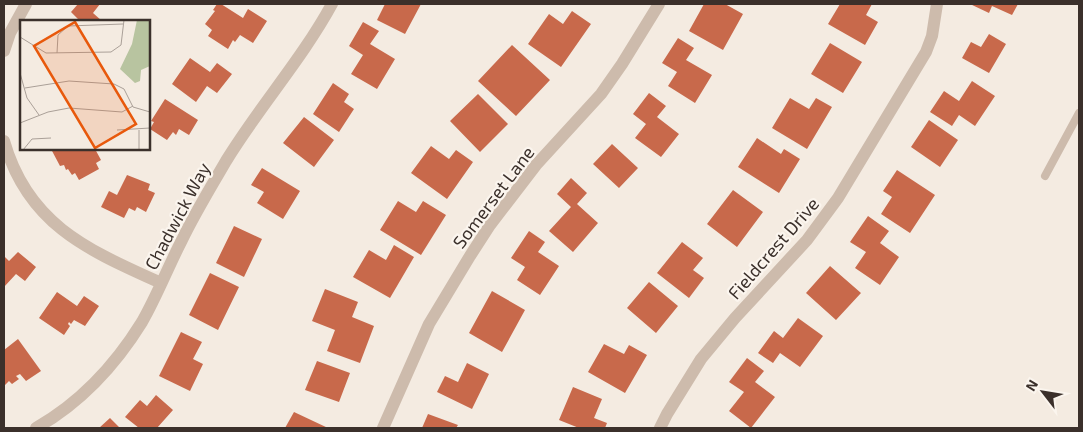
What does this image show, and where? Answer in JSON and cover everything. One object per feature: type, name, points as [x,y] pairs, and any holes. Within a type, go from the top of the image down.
[{"type":"street","points":[[4,51],[10,32],[26,4]]},
{"type":"street","name":"Chadwick Way","points":[[36,428],[56,417],[108,369],[142,321],[183,238],[227,159],[308,43],[332,4]]},
{"type":"street","name":"Somerset Lane","points":[[383,428],[429,324],[490,225],[536,165],[601,94],[659,4]]},
{"type":"street","name":"Fieldcrest Drive","points":[[660,428],[701,359],[735,318],[807,240],[838,198],[926,52],[932,36],[937,4]]},
{"type":"street","points":[[4,141],[9,158],[25,190],[45,214],[72,238],[99,255],[161,283]]},
{"type":"lane","points":[[1046,176],[1079,113]]},
{"type":"building","points":[[78,4],[100,4],[93,13],[101,20],[79,20],[71,12]]},
{"type":"building","points":[[217,4],[221,4],[243,18],[248,9],[267,21],[253,43],[240,35],[235,42],[233,40],[228,49],[208,36],[212,30],[205,24],[215,11],[213,10]]},
{"type":"building","points":[[385,4],[421,4],[405,34],[377,20]]},
{"type":"building","points":[[704,4],[725,4],[743,14],[723,50],[689,31]]},
{"type":"building","points":[[840,4],[872,4],[866,15],[878,22],[865,45],[828,24]]},
{"type":"building","points":[[970,4],[1018,4],[1012,15],[992,6],[989,13]]},
{"type":"building","points":[[572,11],[591,24],[561,67],[528,44],[549,14],[563,24]]},
{"type":"building","points":[[363,22],[379,31],[370,44],[395,59],[377,89],[351,74],[363,55],[349,46]]},
{"type":"building","points":[[989,34],[1006,44],[989,73],[962,58],[971,42],[981,47]]},
{"type":"building","points":[[678,38],[694,48],[686,60],[712,75],[695,103],[668,86],[677,72],[662,63]]},
{"type":"building","points":[[830,43],[862,62],[843,93],[811,74]]},
{"type":"building","points":[[512,45],[550,80],[516,116],[478,81]]},
{"type":"building","points":[[190,58],[210,72],[217,63],[232,74],[217,93],[207,86],[196,102],[172,84]]},
{"type":"building","points":[[972,81],[995,96],[975,126],[959,115],[952,126],[930,112],[944,91],[959,101]]},
{"type":"building","points":[[333,83],[349,94],[344,102],[354,109],[339,132],[313,114]]},
{"type":"building","points":[[649,93],[666,106],[657,117],[679,134],[661,157],[635,138],[646,124],[633,114]]},
{"type":"building","points":[[478,94],[508,124],[480,152],[450,121]]},
{"type":"building","points":[[790,98],[809,109],[816,98],[832,107],[807,149],[772,128]]},
{"type":"building","points":[[165,99],[198,120],[189,135],[179,129],[176,135],[173,132],[167,140],[150,129],[154,122],[151,121]]},
{"type":"building","points":[[304,117],[334,140],[314,167],[283,143]]},
{"type":"building","points":[[929,120],[958,140],[940,167],[911,147]]},
{"type":"building","points":[[757,138],[781,154],[784,149],[800,159],[779,193],[738,167]]},
{"type":"building","points":[[612,144],[638,168],[619,188],[593,164]]},
{"type":"building","points":[[431,146],[449,159],[456,150],[473,162],[447,199],[411,173]]},
{"type":"building","points":[[52,150],[96,150],[101,160],[96,163],[99,169],[79,180],[75,173],[72,175],[68,169],[66,170],[64,165],[60,166]]},
{"type":"building","points":[[262,168],[300,191],[283,219],[257,203],[264,192],[251,185]]},
{"type":"building","points":[[897,170],[935,195],[910,233],[881,214],[892,197],[883,191]]},
{"type":"building","points":[[127,175],[150,184],[148,190],[155,193],[146,212],[137,207],[135,211],[129,208],[124,218],[101,207],[109,191],[117,195]]},
{"type":"building","points":[[571,178],[587,193],[577,204],[598,223],[573,252],[549,231],[571,207],[557,194]]},
{"type":"building","points":[[733,190],[763,212],[737,247],[707,224]]},
{"type":"building","points":[[398,201],[416,212],[423,201],[446,215],[421,255],[380,230]]},
{"type":"building","points":[[868,216],[889,231],[880,243],[899,257],[880,285],[855,268],[866,252],[850,242]]},
{"type":"building","points":[[234,226],[262,239],[244,277],[216,263]]},
{"type":"building","points":[[529,231],[545,242],[538,252],[559,266],[540,295],[517,280],[525,267],[511,258]]},
{"type":"building","points":[[682,242],[703,258],[693,270],[704,278],[689,298],[657,273]]},
{"type":"building","points":[[394,245],[414,257],[390,298],[353,277],[369,250],[386,260]]},
{"type":"building","points":[[18,252],[36,267],[25,281],[16,274],[4,287],[4,256],[9,261]]},
{"type":"building","points":[[830,266],[861,293],[836,320],[806,293]]},
{"type":"building","points":[[210,273],[239,287],[218,330],[189,315]]},
{"type":"building","points":[[649,282],[678,306],[656,333],[627,308]]},
{"type":"building","points":[[325,289],[358,302],[352,317],[374,326],[360,363],[327,351],[335,330],[312,321]]},
{"type":"building","points":[[492,291],[525,310],[502,352],[469,333]]},
{"type":"building","points":[[57,292],[77,306],[84,296],[99,306],[85,326],[74,320],[71,324],[69,322],[70,326],[64,335],[39,318]]},
{"type":"building","points":[[798,318],[823,336],[800,367],[780,353],[773,363],[758,353],[774,331],[783,338]]},
{"type":"building","points":[[181,332],[202,342],[193,359],[203,364],[190,391],[159,376]]},
{"type":"building","points":[[18,339],[41,371],[26,381],[20,374],[16,376],[19,379],[12,384],[9,381],[4,386],[4,350]]},
{"type":"building","points":[[604,344],[624,354],[629,345],[647,355],[625,393],[588,372]]},
{"type":"building","points":[[747,358],[764,371],[755,382],[775,397],[751,428],[729,411],[744,392],[729,382]]},
{"type":"building","points":[[317,361],[350,373],[339,402],[305,390]]},
{"type":"building","points":[[467,363],[489,374],[472,409],[437,392],[445,376],[458,382]]},
{"type":"building","points":[[573,387],[602,399],[594,418],[607,423],[605,428],[579,428],[559,420]]},
{"type":"building","points":[[156,395],[173,410],[157,428],[139,428],[125,417],[140,400],[147,406]]},
{"type":"building","points":[[294,412],[328,428],[285,428]]},
{"type":"building","points":[[428,414],[458,425],[456,428],[422,428]]},
{"type":"building","points":[[110,418],[120,428],[99,428]]}]
